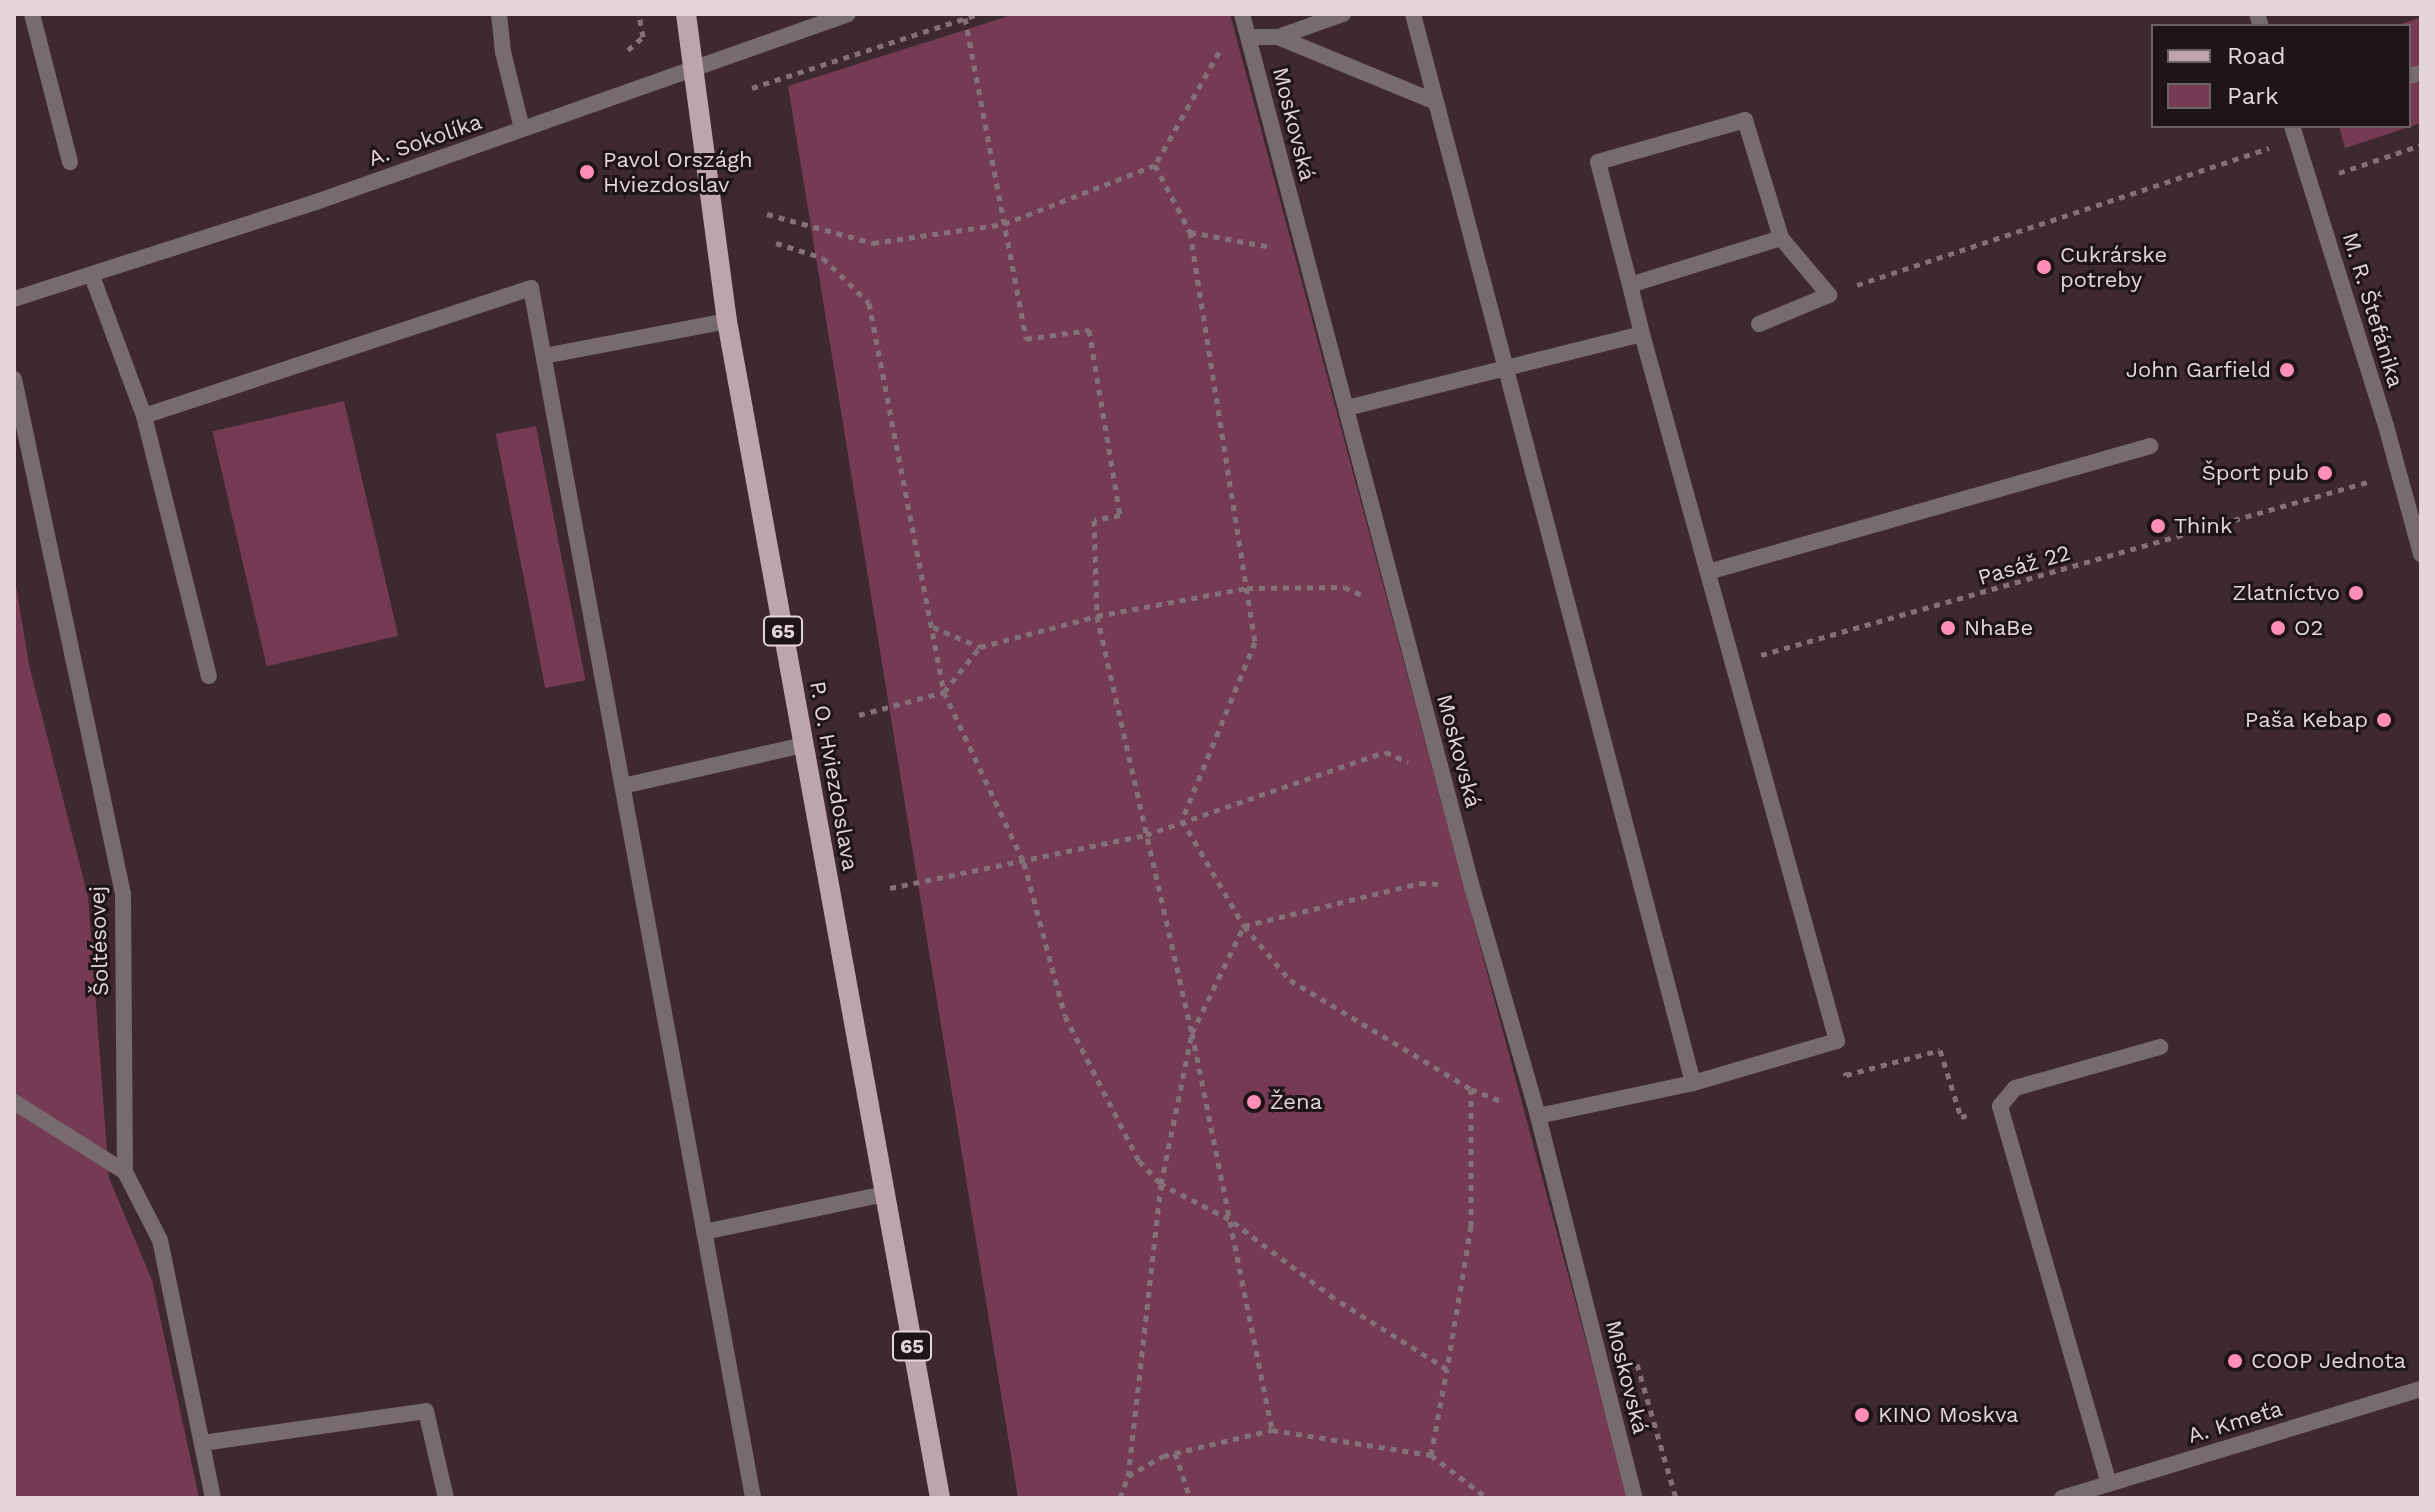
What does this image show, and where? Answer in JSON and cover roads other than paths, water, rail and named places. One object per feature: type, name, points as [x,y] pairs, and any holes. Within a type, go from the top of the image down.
[{"type":"main road","name":"P. O. Hviezdoslava","points":[[686,14],[727,321],[940,1498]]},
{"type":"street","points":[[32,14],[70,162]]},
{"type":"street","points":[[499,14],[503,52],[522,129]]},
{"type":"street","name":"A. Sokolíka","points":[[14,299],[92,276],[848,14]]},
{"type":"street","name":"Moskovská","points":[[1242,14],[1472,887],[1538,1116],[1635,1498]]},
{"type":"street","points":[[1249,37],[1278,37],[1343,14]]},
{"type":"street","points":[[1413,14],[1620,815],[1693,1083]]},
{"type":"street","points":[[1278,37],[1436,102]]},
{"type":"street","points":[[1538,1116],[1693,1083],[1837,1041],[1642,334],[1598,162],[1745,120],[1781,238],[1829,295],[1759,324]]},
{"type":"street","name":"M. R. Štefánika","points":[[2294,132],[2421,554]]},
{"type":"street","points":[[1630,285],[1781,238]]},
{"type":"street","points":[[92,276],[144,416],[209,676]]},
{"type":"street","points":[[144,416],[531,288],[753,1498]]},
{"type":"street","points":[[544,356],[727,321]]},
{"type":"street","points":[[1347,408],[1642,334]]},
{"type":"street","name":"Šoltésovej","points":[[14,379],[123,894],[125,1172],[160,1240],[213,1498]]},
{"type":"street","points":[[1708,572],[2150,446]]},
{"type":"street","points":[[623,786],[804,745]]},
{"type":"street","points":[[2109,1484],[2000,1106],[2015,1088],[2160,1047]]},
{"type":"street","points":[[14,1102],[125,1172]]},
{"type":"street","points":[[704,1232],[884,1194]]},
{"type":"street","name":"A. Kmeťa","points":[[2062,1498],[2421,1389]]},
{"type":"street","points":[[202,1443],[426,1411],[446,1498]]},
{"type":"place","name":"Pavol Országh Hviezdoslav","points":[[587,172]]},
{"type":"place","name":"Cukrárske potreby","points":[[2044,267]]},
{"type":"place","name":"John Garfield","points":[[2287,370]]},
{"type":"place","name":"Šport pub","points":[[2325,473]]},
{"type":"place","name":"Think","points":[[2158,526]]},
{"type":"place","name":"Zlatníctvo","points":[[2356,593]]},
{"type":"place","name":"NhaBe","points":[[1948,628]]},
{"type":"place","name":"O2","points":[[2278,628]]},
{"type":"place","name":"Paša Kebap","points":[[2384,720]]},
{"type":"place","name":"Žena","points":[[1254,1102]]},
{"type":"place","name":"COOP Jednota","points":[[2235,1361]]},
{"type":"place","name":"KINO Moskva","points":[[1862,1415]]}]
